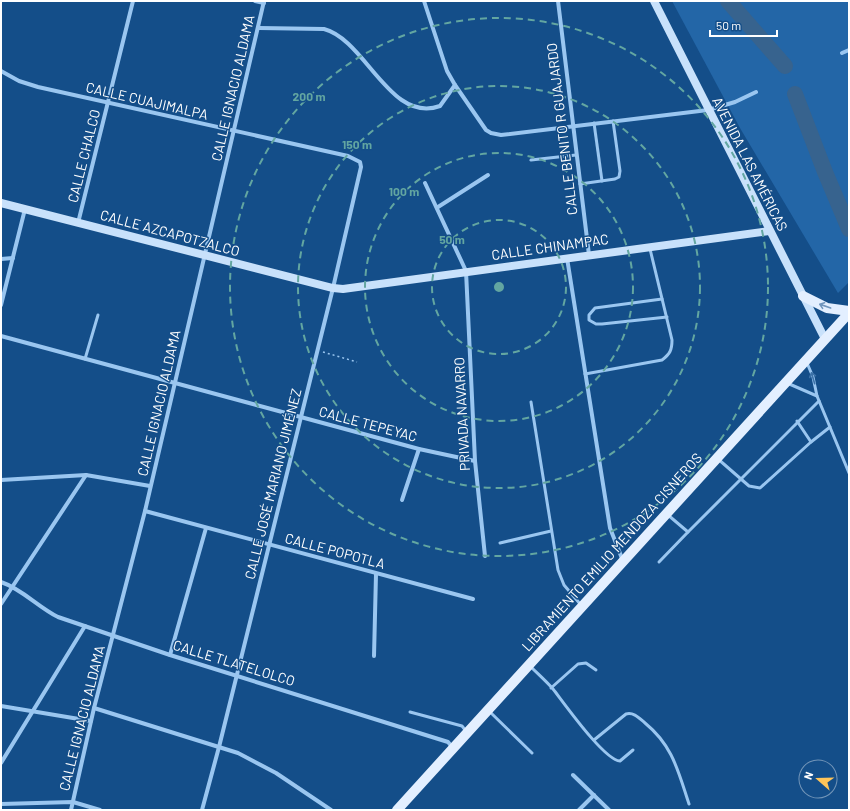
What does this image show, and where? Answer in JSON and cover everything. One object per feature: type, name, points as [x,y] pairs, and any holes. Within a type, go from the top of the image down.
[{"type":"main road","points":[[804,296],[827,308],[849,312]]},
{"type":"main road","name":"LIBRAMIENTO EMILIO MENDOZA CISNEROS","points":[[402,808],[468,732],[849,312]]},
{"type":"street","name":"CALLE CHALCO","points":[[78,223],[133,1]]},
{"type":"street","points":[[255,1],[264,2]]},
{"type":"street","points":[[424,1],[440,53],[455,85],[486,130],[492,133],[502,135],[708,110],[735,102],[756,92]]},
{"type":"street","name":"CALLE BENITO R GUAJARDO","points":[[558,1],[589,255]]},
{"type":"street","name":"AVENIDA LAS AMÉRICAS","points":[[654,1],[769,231],[825,339]]},
{"type":"street","name":"CALLE IGNACIO ALDAMA","points":[[71,810],[94,708],[114,637],[175,383],[264,2]]},
{"type":"street","points":[[259,28],[324,29],[333,31],[351,45],[382,82],[396,96],[405,102],[424,109],[440,106],[455,85]]},
{"type":"street","points":[[842,53],[849,50]]},
{"type":"street","name":"CALLE CUAJIMALPA","points":[[1,71],[19,81],[38,87],[108,104],[348,156],[360,162]]},
{"type":"street","name":"CALLE JOSÉ MARIANO JIMÉNEZ","points":[[202,810],[318,351],[361,174],[360,162]]},
{"type":"street","points":[[438,207],[488,175]]},
{"type":"street","points":[[425,182],[438,207],[466,271]]},
{"type":"street","name":"CALLE AZCAPOTZALCO","points":[[1,203],[333,288]]},
{"type":"street","points":[[1,305],[25,209]]},
{"type":"street","name":"CALLE CHINAMPAC","points":[[333,288],[343,289],[466,271],[769,231]]},
{"type":"street","points":[[1,259],[13,258]]},
{"type":"street","points":[[567,258],[610,528],[623,561]]},
{"type":"street","name":"PRIVADA NAVARRO","points":[[466,271],[475,462],[485,556]]},
{"type":"street","name":"CALLE TEPEYAC","points":[[1,336],[419,449],[475,462]]},
{"type":"street","points":[[402,500],[419,449]]},
{"type":"street","points":[[1,480],[86,475],[150,486]]},
{"type":"street","points":[[1,604],[14,587],[86,475]]},
{"type":"street","name":"CALLE POPOTLA","points":[[144,511],[472,599]]},
{"type":"street","points":[[170,655],[206,528]]},
{"type":"street","points":[[374,656],[376,574]]},
{"type":"street","name":"CALLE TLATELOLCO","points":[[1,582],[14,587],[45,611],[114,637],[448,742],[454,748]]},
{"type":"street","points":[[1,763],[3,756],[34,712],[85,626]]},
{"type":"street","points":[[1,706],[91,721]]},
{"type":"street","points":[[94,708],[219,747],[261,764],[331,810]]},
{"type":"street","points":[[573,775],[609,810]]},
{"type":"street","points":[[579,810],[594,795]]},
{"type":"street","points":[[1,804],[72,802],[100,810]]},
{"type":"lane","points":[[580,184],[618,178],[620,174],[613,121]]},
{"type":"lane","points":[[594,123],[602,181]]},
{"type":"lane","points":[[531,160],[576,155]]},
{"type":"lane","points":[[585,374],[662,360],[669,355],[672,348],[672,340],[650,247]]},
{"type":"lane","points":[[662,299],[595,308],[589,315],[589,320],[596,324],[602,324],[667,317]]},
{"type":"lane","points":[[85,359],[98,315]]},
{"type":"lane","points":[[806,360],[813,377],[817,396],[849,473]]},
{"type":"lane","points":[[786,382],[817,396]]},
{"type":"lane","points":[[659,562],[819,401]]},
{"type":"lane","points":[[530,402],[551,531],[561,579],[574,598],[582,606]]},
{"type":"lane","points":[[798,421],[811,442]]},
{"type":"lane","points":[[717,458],[749,486],[760,488],[830,427]]},
{"type":"lane","points":[[666,514],[688,532]]},
{"type":"lane","points":[[500,543],[551,531]]},
{"type":"lane","points":[[551,688],[578,664],[586,663],[596,670]]},
{"type":"lane","points":[[529,665],[551,688],[594,740],[617,761],[623,759],[633,750]]},
{"type":"lane","points":[[488,710],[532,753]]},
{"type":"lane","points":[[410,712],[462,726],[468,732]]},
{"type":"lane","points":[[594,740],[626,714],[635,715],[660,737],[667,746],[674,758],[689,804]]},
{"type":"path","points":[[318,351],[357,362]]},
{"type":"shaded area","points":[[672,1],[849,1],[849,282],[838,293],[740,128]]},
{"type":"waterway","points":[[728,1],[785,66]]},
{"type":"waterway","points":[[795,94],[849,229]]}]
